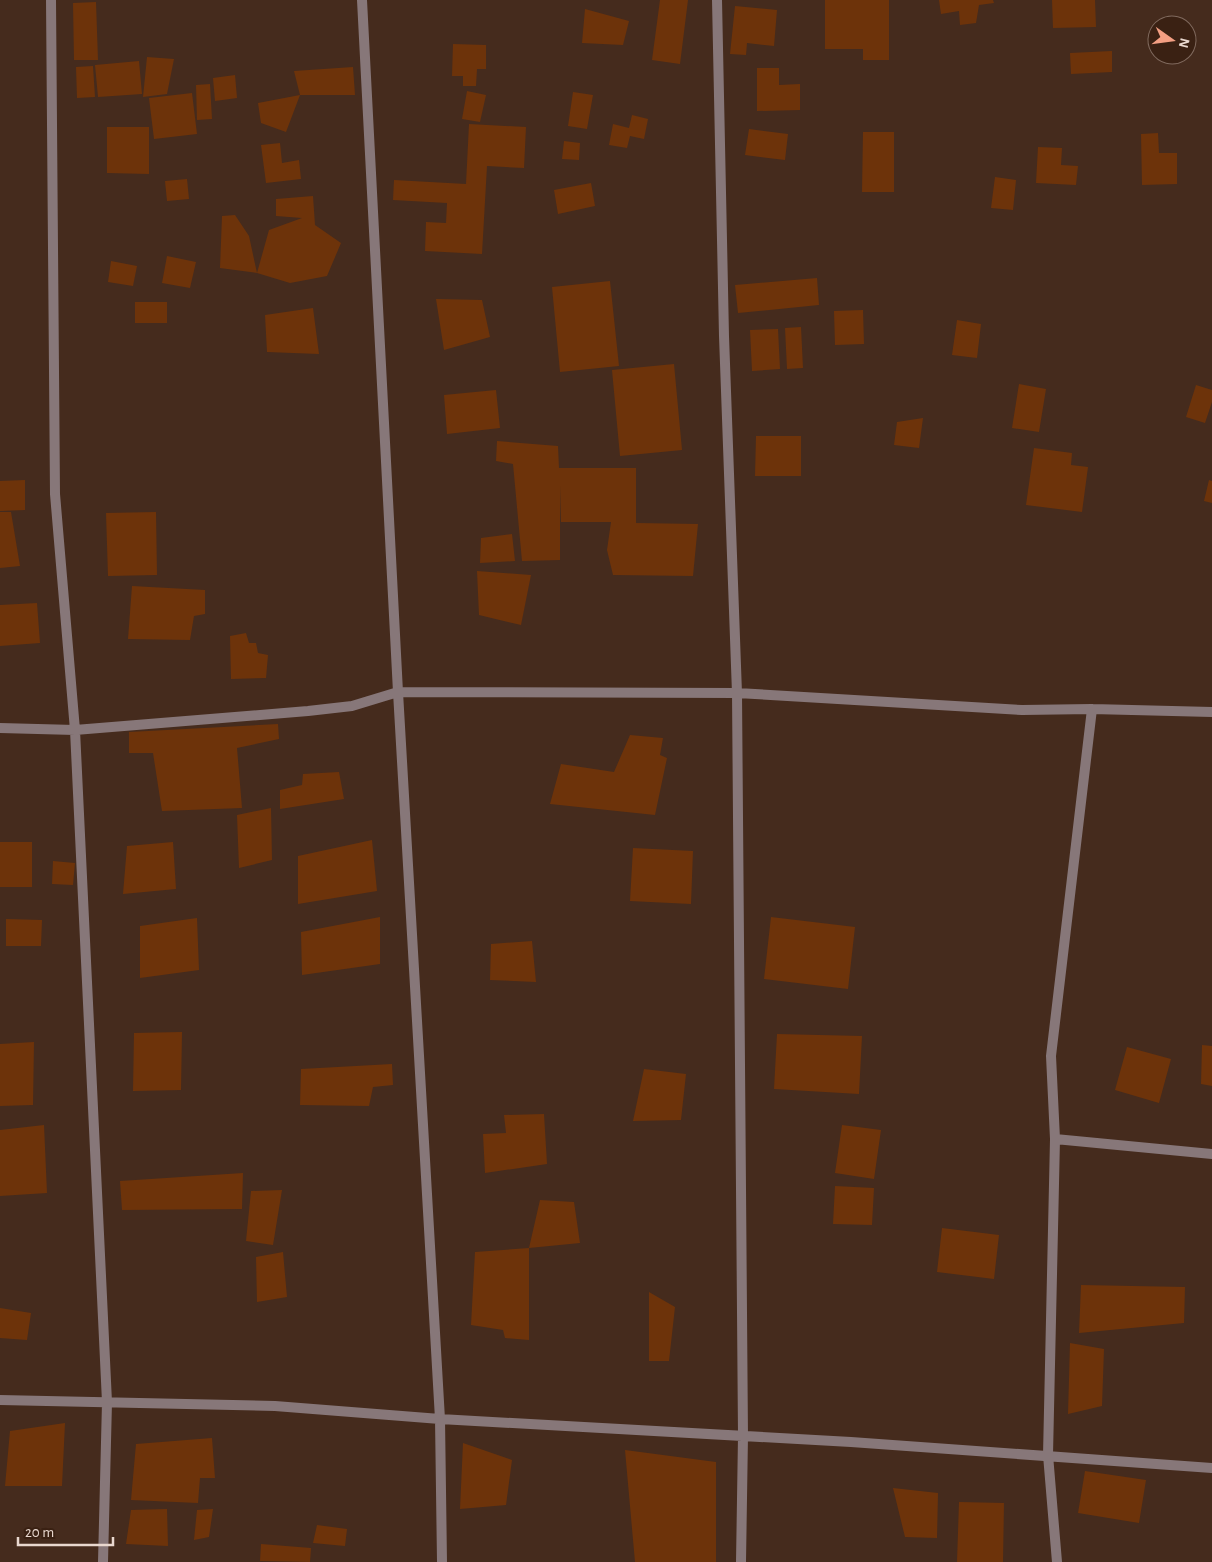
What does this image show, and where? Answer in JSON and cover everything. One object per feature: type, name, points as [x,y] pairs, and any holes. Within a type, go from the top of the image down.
[{"type":"street","points":[[51,0],[55,494],[75,730],[107,1402],[103,1562]]},
{"type":"street","points":[[362,0],[398,692],[440,1418],[442,1562]]},
{"type":"street","points":[[717,0],[724,336],[737,692],[743,1436],[741,1562]]},
{"type":"street","points":[[0,728],[75,730],[352,706],[398,692],[737,692],[993,709],[1092,708],[1212,712]]},
{"type":"street","points":[[1057,1562],[1048,1456],[1055,1139],[1051,1056],[1092,708]]},
{"type":"street","points":[[1055,1139],[1212,1154]]},
{"type":"street","points":[[0,1400],[275,1406],[1212,1468]]},
{"type":"building","points":[[660,0],[688,0],[680,64],[652,60]]},
{"type":"building","points":[[825,0],[889,0],[889,60],[863,60],[863,49],[825,49]]},
{"type":"building","points":[[939,0],[993,0],[994,3],[979,5],[976,23],[960,25],[959,11],[941,14]]},
{"type":"building","points":[[1052,0],[1095,0],[1096,27],[1053,28]]},
{"type":"building","points":[[96,2],[98,60],[74,60],[73,3]]},
{"type":"building","points":[[735,6],[777,10],[774,46],[747,43],[746,55],[730,54]]},
{"type":"building","points":[[585,9],[629,21],[623,45],[582,43]]},
{"type":"building","points":[[453,44],[486,45],[486,69],[477,69],[476,86],[463,86],[463,76],[452,76]]},
{"type":"building","points":[[1112,51],[1112,72],[1071,74],[1070,53]]},
{"type":"building","points":[[147,57],[174,59],[167,94],[143,97]]},
{"type":"building","points":[[139,61],[142,94],[98,97],[95,65]]},
{"type":"building","points":[[93,66],[95,97],[77,98],[76,67]]},
{"type":"building","points":[[353,67],[355,95],[300,95],[294,71]]},
{"type":"building","points":[[757,68],[779,68],[779,85],[800,84],[800,110],[757,111]]},
{"type":"building","points":[[235,75],[237,98],[215,101],[213,78]]},
{"type":"building","points":[[210,84],[212,119],[197,120],[196,85]]},
{"type":"building","points":[[467,91],[486,95],[480,122],[462,119]]},
{"type":"building","points":[[573,92],[593,95],[587,129],[568,126]]},
{"type":"building","points":[[192,93],[197,134],[154,139],[149,98]]},
{"type":"building","points":[[300,95],[286,132],[261,123],[258,103]]},
{"type":"building","points":[[632,115],[648,119],[644,139],[630,136],[627,148],[609,145],[613,124],[629,128]]},
{"type":"building","points":[[469,124],[526,127],[524,168],[487,166],[482,254],[425,251],[426,222],[446,223],[447,203],[393,200],[394,180],[466,184]]},
{"type":"building","points":[[107,127],[149,127],[149,174],[107,173]]},
{"type":"building","points":[[749,129],[788,134],[785,160],[745,155]]},
{"type":"building","points":[[863,132],[894,132],[894,192],[862,192]]},
{"type":"building","points":[[1158,133],[1159,153],[1177,153],[1177,184],[1142,185],[1141,134]]},
{"type":"building","points":[[564,141],[580,143],[579,160],[562,159]]},
{"type":"building","points":[[280,143],[282,163],[299,160],[301,179],[266,183],[261,145]]},
{"type":"building","points":[[1038,147],[1062,148],[1061,165],[1078,166],[1076,185],[1036,183]]},
{"type":"building","points":[[995,177],[1016,180],[1013,210],[991,208]]},
{"type":"building","points":[[187,179],[189,199],[167,201],[165,181]]},
{"type":"building","points":[[591,183],[595,206],[558,214],[554,190]]},
{"type":"building","points":[[313,196],[315,225],[341,243],[327,276],[290,283],[257,273],[269,230],[302,218],[276,216],[276,199]]},
{"type":"building","points":[[235,215],[249,236],[257,273],[220,268],[222,216]]},
{"type":"building","points":[[167,256],[196,262],[190,288],[162,283]]},
{"type":"building","points":[[111,261],[137,266],[133,286],[108,282]]},
{"type":"building","points":[[817,278],[819,305],[738,313],[735,285]]},
{"type":"building","points":[[610,281],[619,366],[560,372],[552,287]]},
{"type":"building","points":[[436,299],[482,300],[490,337],[444,350]]},
{"type":"building","points":[[135,302],[167,302],[167,323],[135,323]]},
{"type":"building","points":[[313,308],[319,354],[267,352],[265,315]]},
{"type":"building","points":[[863,310],[864,344],[835,345],[834,311]]},
{"type":"building","points":[[957,320],[981,324],[977,358],[952,355]]},
{"type":"building","points":[[801,327],[803,368],[787,369],[785,328]]},
{"type":"building","points":[[778,329],[780,369],[752,371],[750,330]]},
{"type":"building","points":[[674,364],[682,450],[620,456],[612,370]]},
{"type":"building","points":[[1019,384],[1046,389],[1039,432],[1012,428]]},
{"type":"building","points":[[1196,385],[1212,390],[1212,402],[1205,423],[1186,417]]},
{"type":"building","points":[[496,390],[500,428],[447,434],[444,395]]},
{"type":"building","points":[[923,418],[919,448],[894,445],[897,422]]},
{"type":"building","points":[[756,436],[801,436],[801,476],[755,476]]},
{"type":"building","points":[[497,441],[558,446],[559,468],[636,468],[636,523],[698,524],[693,576],[613,575],[607,550],[611,522],[561,522],[560,486],[560,560],[522,561],[513,464],[496,461]]},
{"type":"building","points":[[1034,448],[1072,453],[1071,465],[1088,467],[1082,512],[1026,505]]},
{"type":"building","points":[[25,480],[25,510],[0,511],[0,481]]},
{"type":"building","points":[[1209,480],[1212,481],[1212,503],[1204,501]]},
{"type":"building","points":[[0,512],[11,512],[20,566],[0,568]]},
{"type":"building","points":[[156,512],[157,575],[108,576],[106,513]]},
{"type":"building","points":[[512,534],[515,561],[480,563],[481,538]]},
{"type":"building","points":[[477,571],[531,575],[521,625],[479,615]]},
{"type":"building","points":[[132,586],[205,590],[205,614],[194,616],[190,640],[128,639]]},
{"type":"building","points":[[37,603],[40,643],[0,646],[0,605]]},
{"type":"building","points":[[246,633],[249,643],[256,643],[258,653],[268,655],[266,678],[231,679],[230,636]]},
{"type":"building","points":[[278,724],[279,739],[237,748],[242,808],[162,811],[153,753],[129,753],[129,732]]},
{"type":"building","points":[[630,735],[663,738],[660,755],[667,758],[655,815],[550,804],[561,764],[614,772]]},
{"type":"building","points":[[339,772],[344,799],[280,809],[280,790],[302,785],[303,774]]},
{"type":"building","points":[[271,808],[272,860],[239,868],[237,815]]},
{"type":"building","points":[[372,840],[377,891],[298,904],[298,856]]},
{"type":"building","points":[[0,842],[32,842],[32,887],[0,887]]},
{"type":"building","points":[[173,842],[176,889],[123,894],[127,846]]},
{"type":"building","points":[[633,848],[693,851],[691,904],[630,901]]},
{"type":"building","points":[[53,861],[75,863],[73,885],[52,884]]},
{"type":"building","points":[[380,917],[380,964],[302,975],[301,932]]},
{"type":"building","points":[[771,917],[855,927],[848,989],[764,979]]},
{"type":"building","points":[[197,918],[199,970],[140,978],[140,926]]},
{"type":"building","points":[[6,919],[42,920],[41,946],[6,946]]},
{"type":"building","points":[[532,941],[536,982],[490,980],[491,944]]},
{"type":"building","points":[[182,1032],[181,1090],[133,1091],[134,1033]]},
{"type":"building","points":[[777,1034],[862,1036],[859,1094],[774,1089]]},
{"type":"building","points":[[34,1042],[33,1105],[0,1106],[0,1044]]},
{"type":"building","points":[[1202,1045],[1212,1046],[1212,1086],[1201,1084]]},
{"type":"building","points":[[1127,1047],[1171,1059],[1159,1103],[1115,1090]]},
{"type":"building","points":[[392,1064],[393,1085],[373,1087],[369,1106],[300,1105],[301,1069]]},
{"type":"building","points":[[644,1069],[686,1074],[681,1120],[633,1121]]},
{"type":"building","points":[[544,1114],[547,1164],[485,1173],[483,1134],[506,1133],[504,1115]]},
{"type":"building","points":[[44,1125],[47,1193],[0,1196],[0,1130]]},
{"type":"building","points":[[842,1125],[881,1130],[874,1179],[835,1173]]},
{"type":"building","points":[[243,1173],[242,1209],[122,1210],[120,1181]]},
{"type":"building","points":[[835,1186],[874,1188],[872,1225],[833,1224]]},
{"type":"building","points":[[282,1190],[273,1245],[246,1241],[251,1191]]},
{"type":"building","points":[[540,1200],[574,1202],[580,1243],[529,1248]]},
{"type":"building","points":[[942,1228],[999,1235],[994,1279],[937,1272]]},
{"type":"building","points":[[529,1248],[529,1340],[505,1338],[503,1330],[471,1325],[475,1252]]},
{"type":"building","points":[[283,1252],[287,1297],[257,1302],[256,1257]]},
{"type":"building","points":[[1081,1285],[1185,1287],[1184,1323],[1079,1333]]},
{"type":"building","points":[[649,1292],[675,1307],[669,1361],[649,1361]]},
{"type":"building","points":[[0,1308],[31,1313],[27,1340],[0,1338]]},
{"type":"building","points":[[1070,1343],[1104,1349],[1102,1406],[1068,1414]]},
{"type":"building","points":[[65,1423],[62,1486],[5,1486],[10,1431]]},
{"type":"building","points":[[212,1438],[215,1478],[200,1478],[198,1503],[131,1500],[136,1444]]},
{"type":"building","points":[[463,1443],[512,1460],[506,1505],[460,1509]]},
{"type":"building","points":[[625,1450],[716,1462],[716,1562],[635,1562]]},
{"type":"building","points":[[1085,1471],[1146,1480],[1139,1523],[1078,1513]]},
{"type":"building","points":[[893,1488],[938,1493],[937,1538],[905,1537]]},
{"type":"building","points":[[959,1502],[1004,1503],[1003,1562],[957,1562]]},
{"type":"building","points":[[167,1509],[168,1546],[126,1544],[131,1510]]},
{"type":"building","points":[[213,1509],[209,1537],[194,1540],[197,1510]]},
{"type":"building","points":[[317,1525],[347,1529],[345,1546],[313,1543]]},
{"type":"building","points":[[261,1544],[311,1548],[310,1562],[260,1561]]}]
